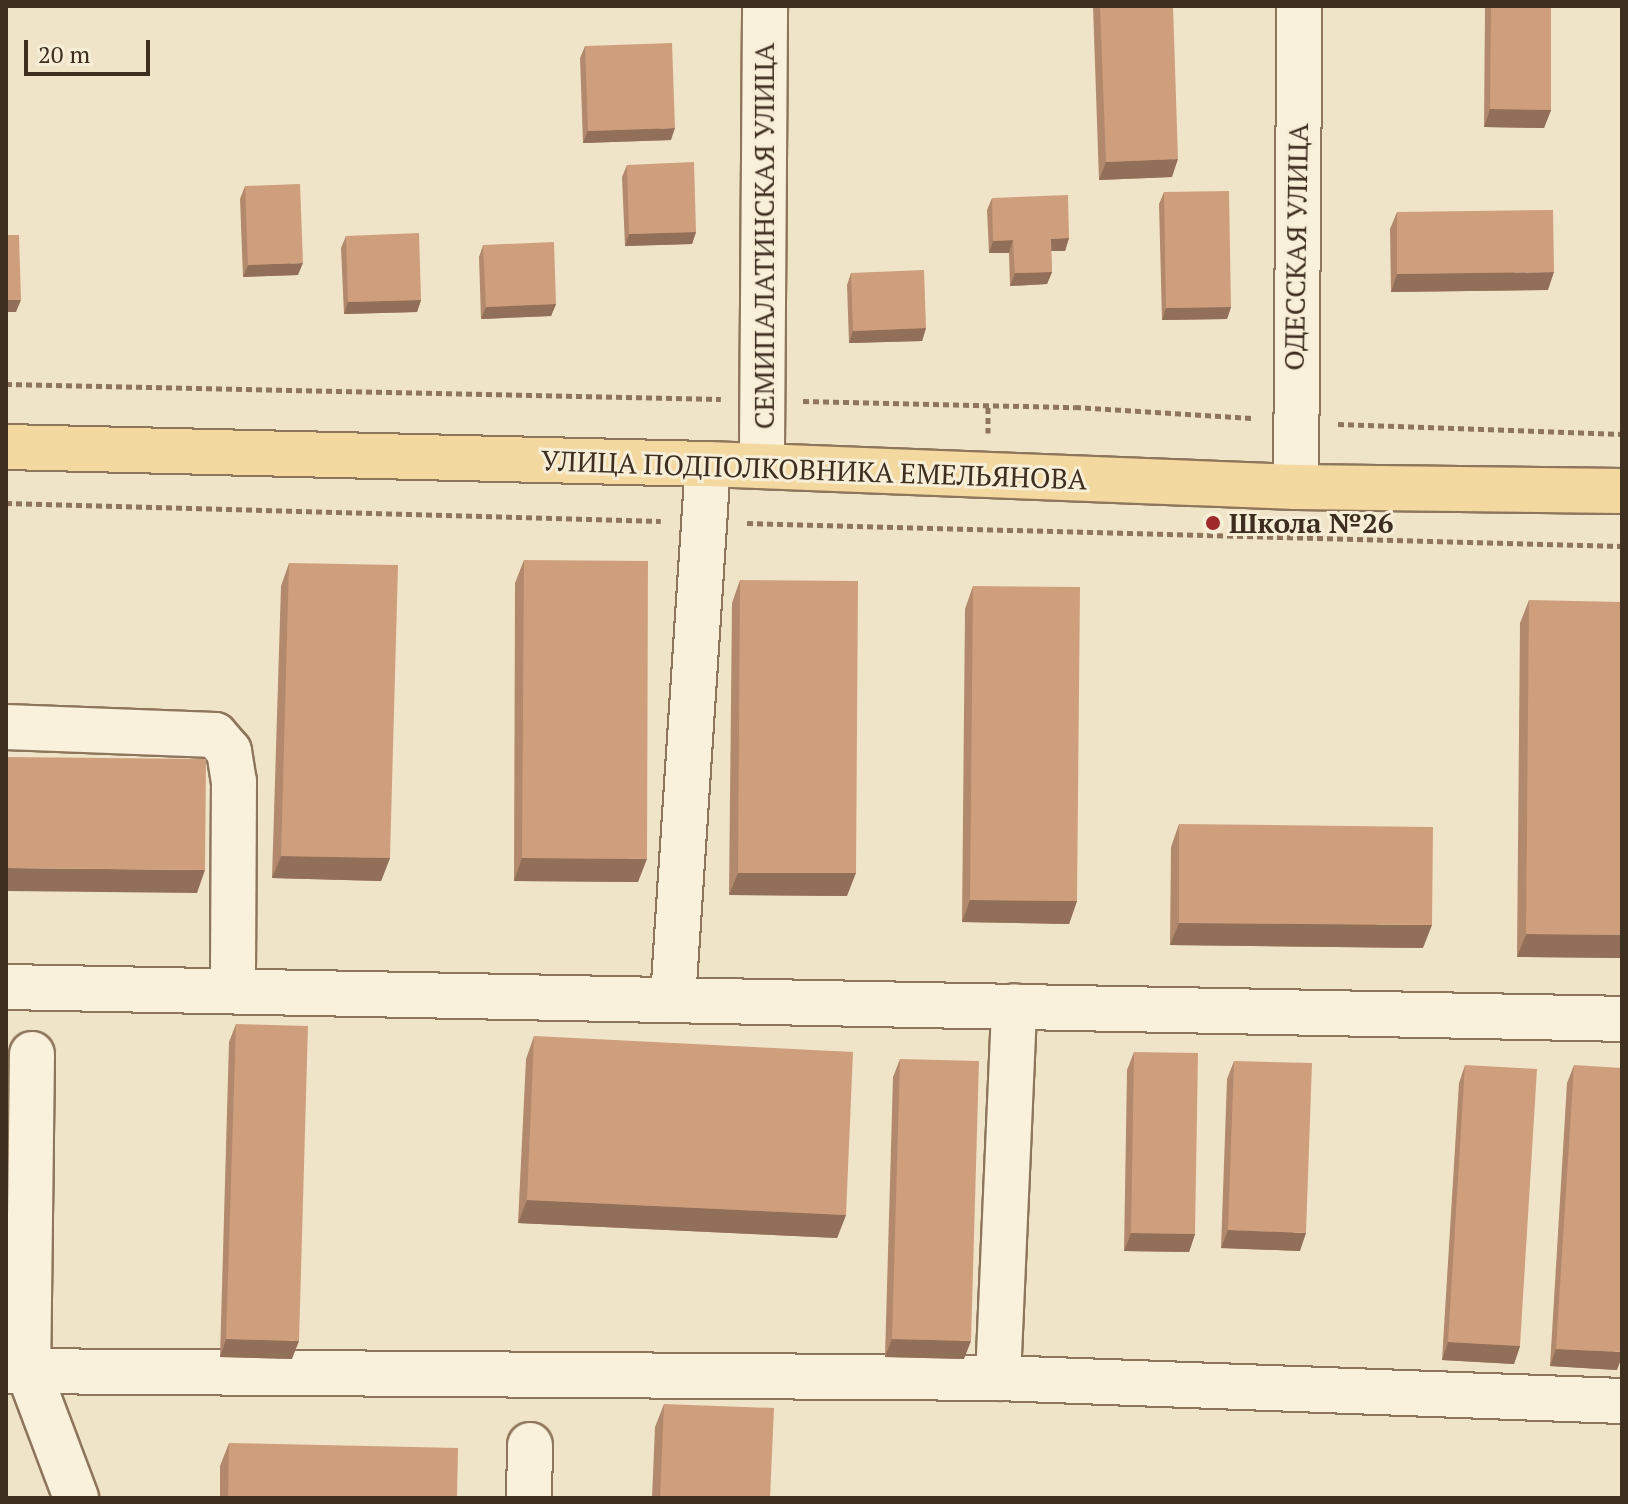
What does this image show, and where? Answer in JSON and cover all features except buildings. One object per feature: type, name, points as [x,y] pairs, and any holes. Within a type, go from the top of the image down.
[{"type":"main road","name":"УЛИЦА ПОДПОЛКОВНИКА ЕМЕЛЬЯНОВА","points":[[6,447],[708,464],[1296,487],[1622,491]]},
{"type":"street","name":"СЕМИПАЛАТИНСКАЯ УЛИЦА","points":[[759,466],[763,400],[765,6]]},
{"type":"street","name":"ОДЕССКАЯ УЛИЦА","points":[[1296,487],[1299,6]]},
{"type":"street","points":[[673,999],[708,464]]},
{"type":"street","points":[[6,727],[215,735],[229,751],[234,781],[233,991]]},
{"type":"street","points":[[6,987],[1622,1019]]},
{"type":"street","points":[[998,1378],[1014,1006]]},
{"type":"street","points":[[32,1054],[17,1371],[76,1498]]},
{"type":"street","points":[[17,1371],[998,1378],[1622,1401]]},
{"type":"street","points":[[529,1498],[530,1445]]},
{"type":"path","points":[[6,384],[1075,407],[1295,421],[1622,434]]},
{"type":"path","points":[[6,503],[1622,546]]},
{"type":"place","name":"Школа №26","points":[[1213,523]]}]
